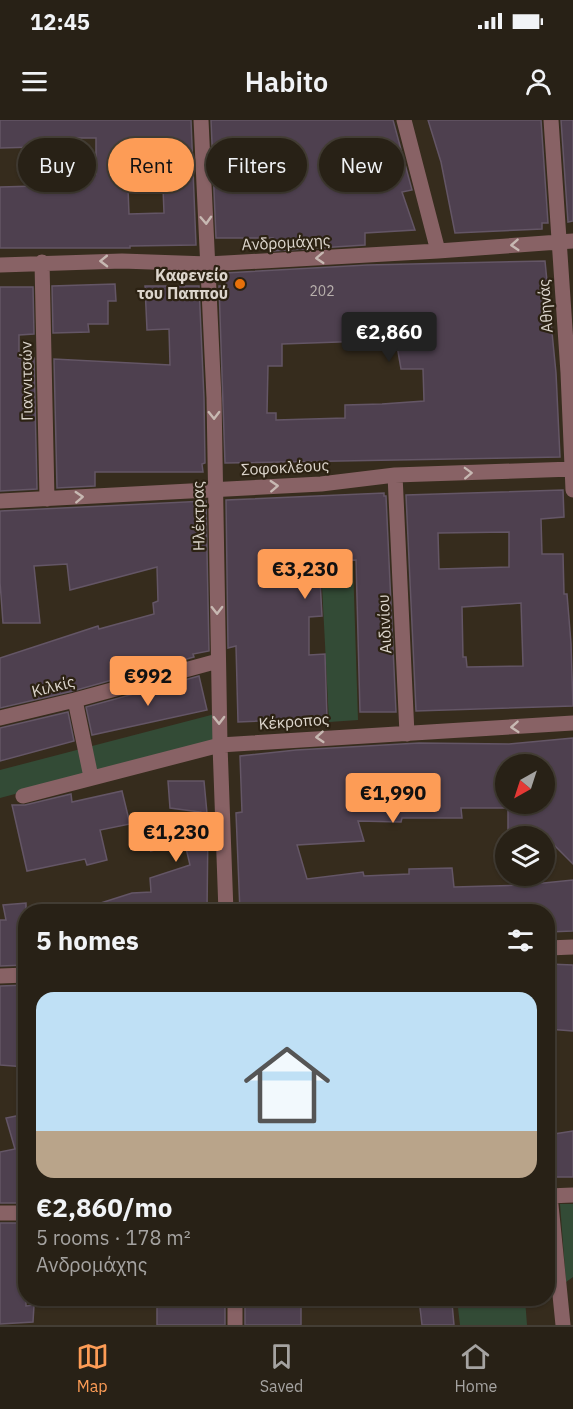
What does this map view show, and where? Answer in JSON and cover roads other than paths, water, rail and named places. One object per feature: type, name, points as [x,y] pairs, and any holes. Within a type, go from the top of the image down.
[{"type":"street","name":"Ηλέκτρας","points":[[201,120],[208,264],[226,904]]},
{"type":"street","points":[[404,120],[438,251]]},
{"type":"street","name":"Αθηνάς","points":[[551,120],[566,242],[573,490]]},
{"type":"street","name":"Ανδρομάχης","points":[[0,265],[122,261],[208,264],[566,242]]},
{"type":"street","name":"Γιαννιτσών","points":[[42,262],[47,498]]},
{"type":"street","name":"Σοφοκλέους","points":[[0,501],[321,484],[396,475],[572,469]]},
{"type":"street","name":"Αιδινίου","points":[[396,475],[407,735]]},
{"type":"street","name":"Κιλκίς","points":[[0,718],[218,661]]},
{"type":"street","points":[[75,700],[92,777]]},
{"type":"street","name":"Κέκροπος","points":[[23,796],[220,745],[332,736],[407,735],[573,723]]},
{"type":"street","points":[[555,948],[573,947]]},
{"type":"street","points":[[0,976],[18,975]]},
{"type":"street","points":[[555,1195],[573,1195]]},
{"type":"street","points":[[0,1213],[18,1213]]},
{"type":"street","points":[[555,1251],[563,1325]]},
{"type":"street","points":[[235,1306],[235,1325]]},
{"type":"place","name":"Καφενείο του Παππού","points":[[240,284]]}]
